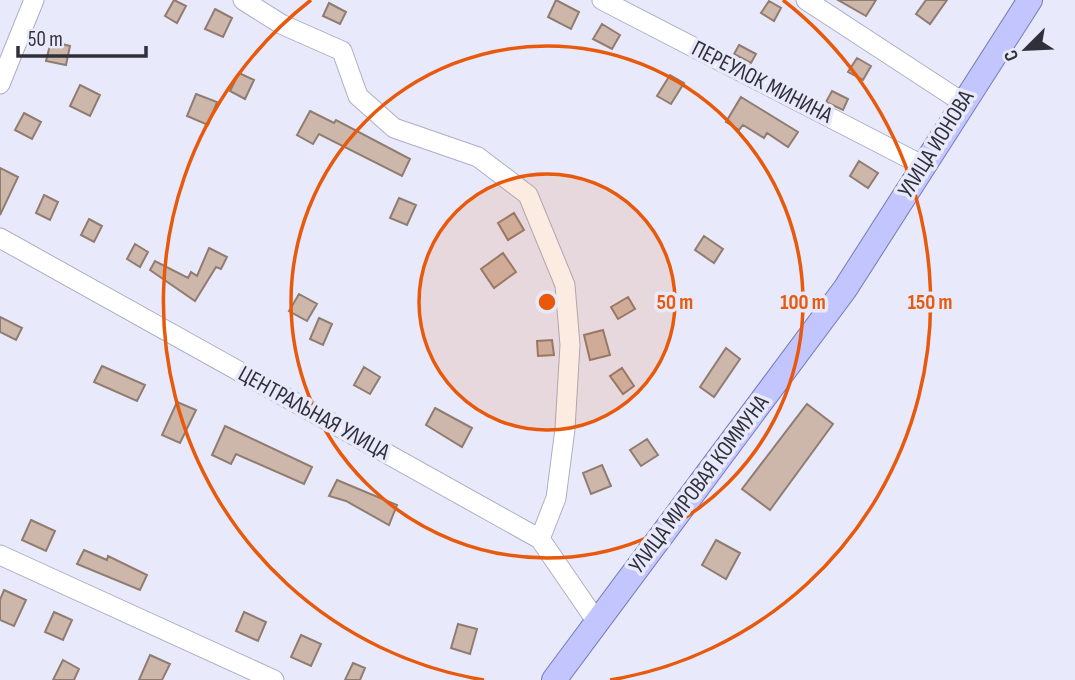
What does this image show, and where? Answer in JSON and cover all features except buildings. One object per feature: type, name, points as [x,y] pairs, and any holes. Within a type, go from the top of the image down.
[{"type":"main road","name":"УЛИЦА ИОНОВА","points":[[845,289],[1030,0]]},
{"type":"main road","name":"УЛИЦА МИРОВАЯ КОММУНА","points":[[554,680],[845,289]]},
{"type":"street","points":[[0,84],[34,0]]},
{"type":"street","points":[[243,0],[281,24],[342,51],[358,96],[394,128],[478,157],[528,195],[565,285],[570,345],[565,429],[556,498],[540,538]]},
{"type":"street","name":"ПЕРЕУЛОК МИНИНА","points":[[602,0],[922,165]]},
{"type":"street","points":[[806,0],[962,103]]},
{"type":"street","name":"ЦЕНТРАЛЬНАЯ УЛИЦА","points":[[0,238],[540,538],[597,622]]},
{"type":"street","points":[[0,555],[274,680]]}]
